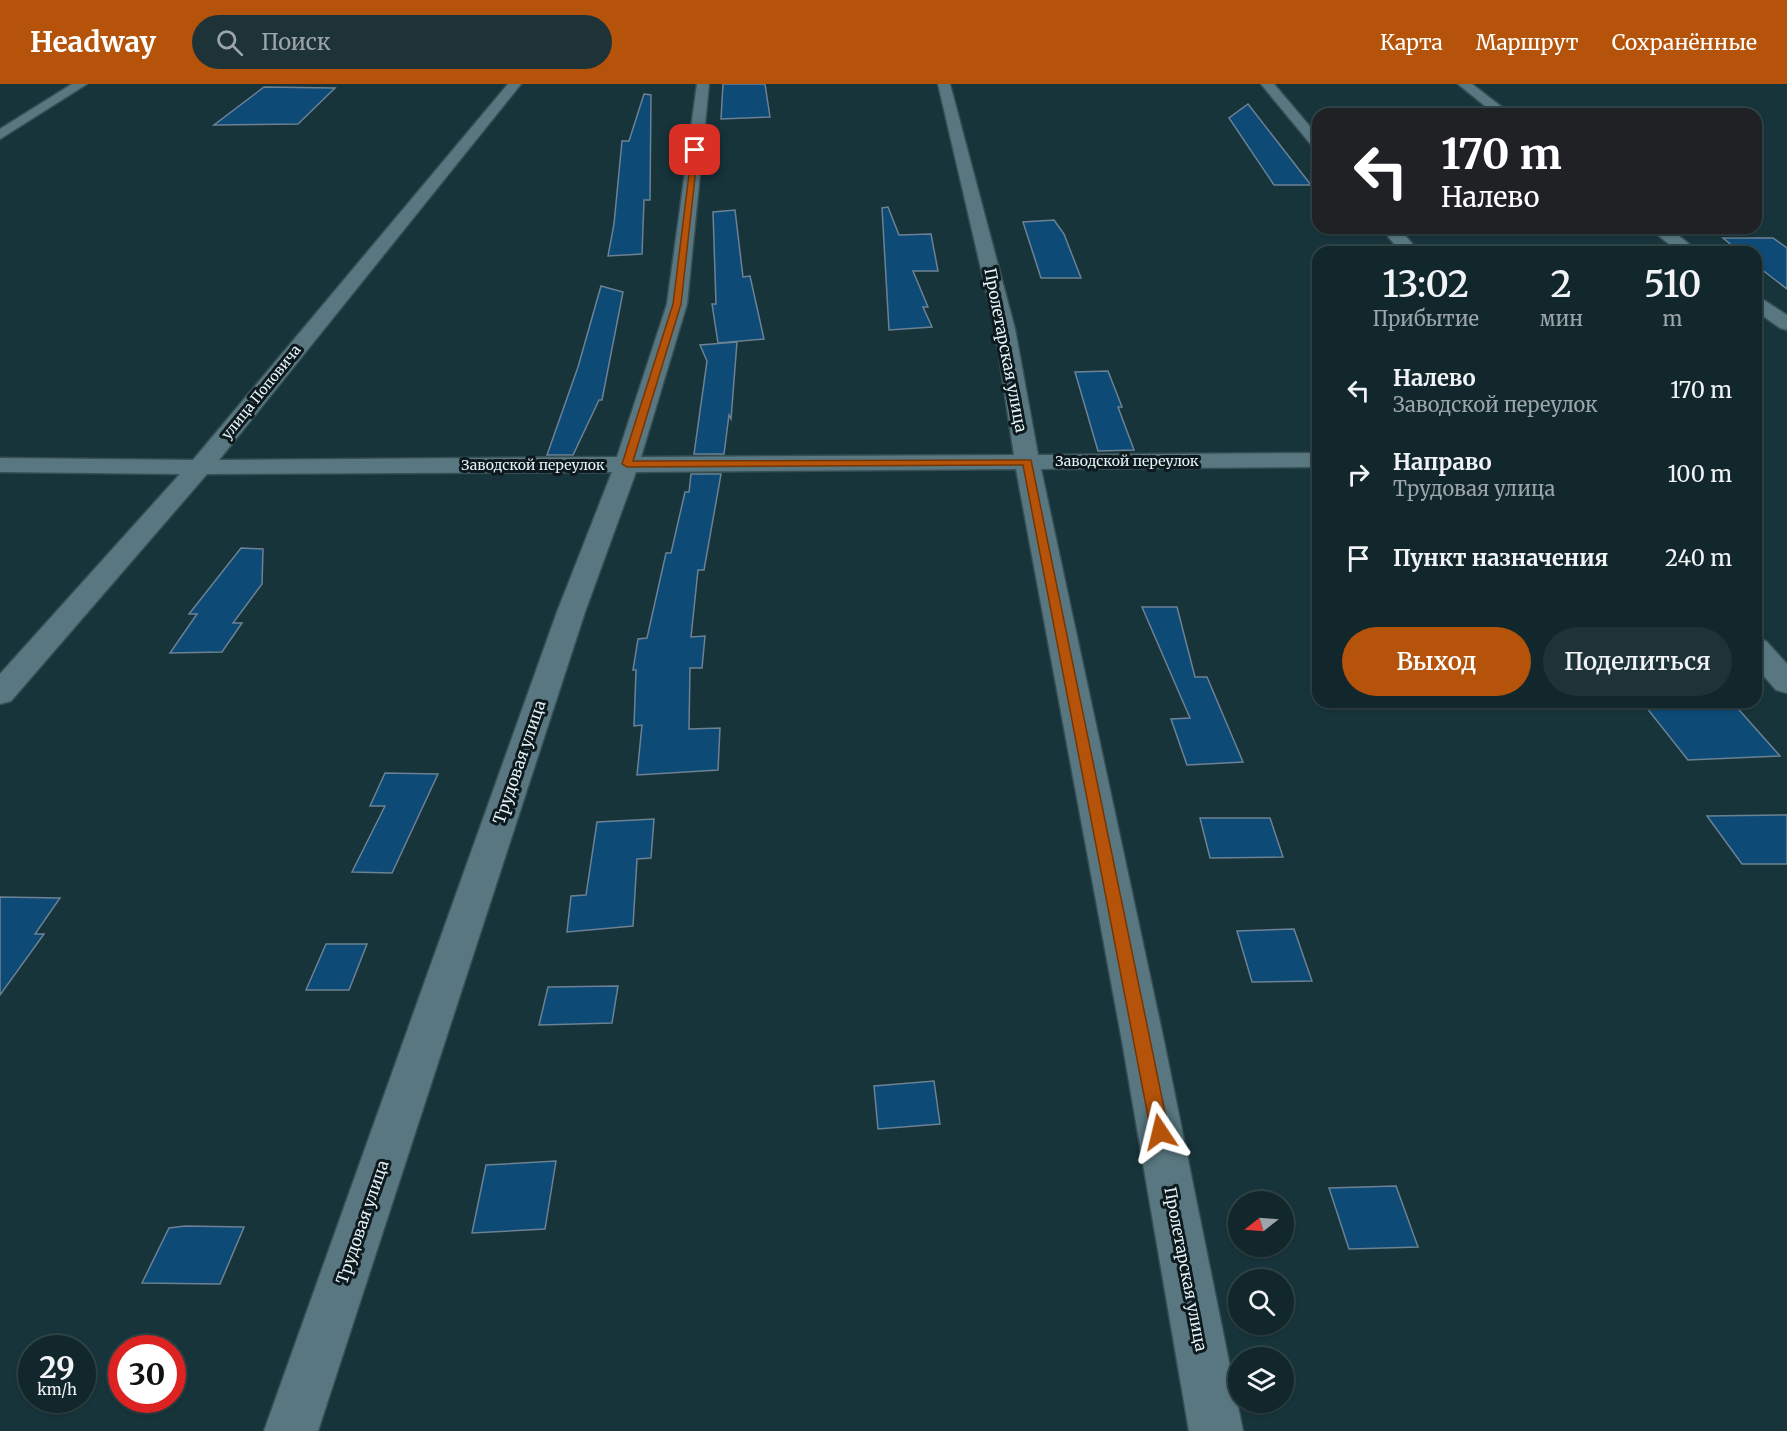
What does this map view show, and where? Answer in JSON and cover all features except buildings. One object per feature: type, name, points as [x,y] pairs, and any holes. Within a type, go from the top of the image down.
[{"type":"street","points":[[0,135],[81,84]]},
{"type":"street","name":"улица Поповича","points":[[0,694],[200,467],[515,84]]},
{"type":"street","name":"Трудовая улица","points":[[291,1431],[571,612],[627,464],[677,304],[703,84]]},
{"type":"street","name":"Пролетарская улица","points":[[944,84],[1005,329],[1027,462],[1143,1041],[1216,1431]]},
{"type":"street","points":[[1267,84],[1312,137]]},
{"type":"street","points":[[1464,84],[1496,108]]},
{"type":"street","points":[[1395,234],[1405,246]]},
{"type":"street","points":[[1666,234],[1682,246]]},
{"type":"street","points":[[1762,305],[1787,324]]},
{"type":"street","name":"Заводской переулок","points":[[0,465],[200,467],[1312,460]]},
{"type":"street","points":[[1762,655],[1787,682]]},
{"type":"route","points":[[695,150],[677,304],[627,464],[1027,462],[1160,1132]]}]
